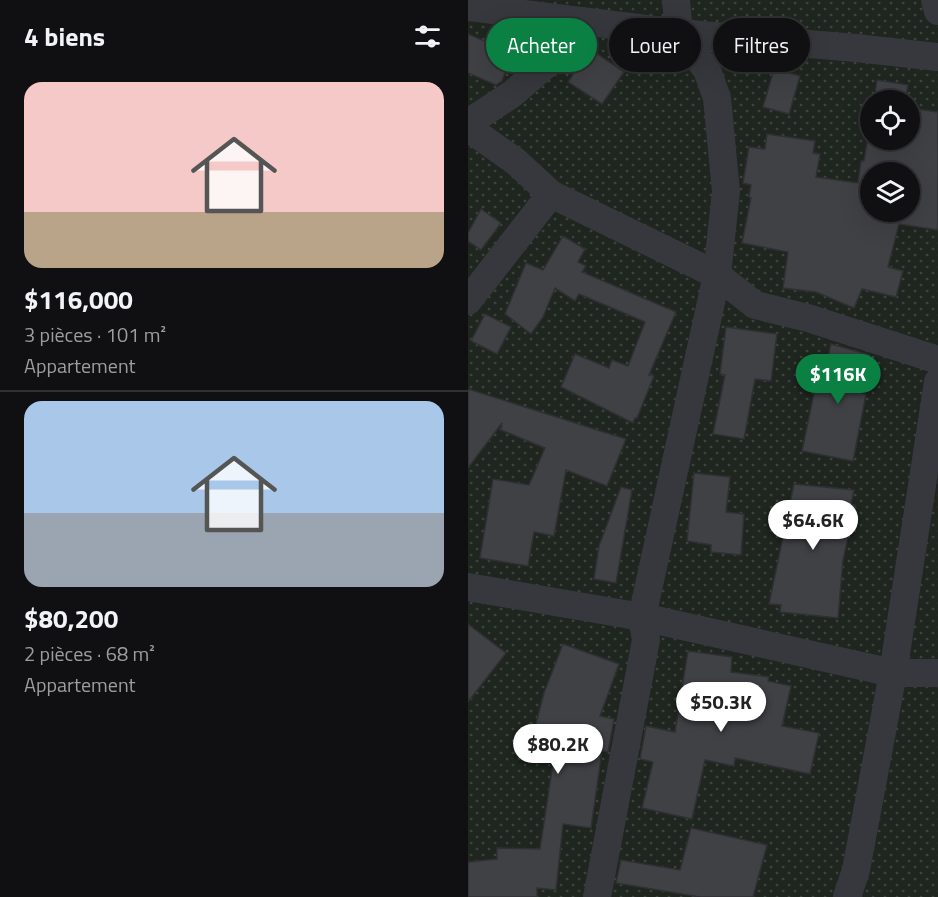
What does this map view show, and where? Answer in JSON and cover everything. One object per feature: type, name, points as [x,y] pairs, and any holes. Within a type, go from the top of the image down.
[{"type":"street","points":[[676,0],[678,18]]},
{"type":"street","points":[[935,0],[938,11]]},
{"type":"street","points":[[468,7],[557,18]]},
{"type":"street","points":[[701,35],[938,57]]},
{"type":"street","points":[[597,897],[646,640],[642,617],[717,275],[726,191],[717,98],[707,70],[701,62]]},
{"type":"street","points":[[468,123],[513,94],[538,72]]},
{"type":"street","points":[[468,128],[515,161],[551,194],[717,275],[755,305],[808,318],[938,360]]},
{"type":"street","points":[[468,302],[551,194]]},
{"type":"street","points":[[848,897],[856,870],[893,673],[938,382]]},
{"type":"street","points":[[468,587],[642,617],[893,673],[938,673]]},
{"type":"shaded area","points":[[468,0],[938,0],[938,897],[468,897]]},
{"type":"building","points":[[468,34],[486,42],[486,72],[505,72],[502,81],[496,85],[468,73]]},
{"type":"building","points":[[597,54],[609,62],[609,72],[624,72],[602,104],[568,82],[575,72],[597,72]]},
{"type":"building","points":[[773,72],[800,76],[789,114],[763,107]]},
{"type":"building","points":[[877,80],[908,85],[907,90],[876,90]]},
{"type":"building","points":[[920,110],[938,112],[938,230],[899,224],[888,267],[903,271],[896,297],[862,289],[854,308],[816,292],[783,288],[788,252],[742,243],[751,198],[749,197],[751,185],[743,183],[749,147],[765,149],[767,134],[815,141],[813,153],[820,154],[816,177],[858,183],[860,168],[860,222],[920,222],[920,162],[861,162],[864,161],[866,150],[920,150]]},
{"type":"building","points":[[481,209],[501,223],[481,250],[468,241],[468,233]]},
{"type":"building","points":[[563,236],[585,249],[578,262],[586,266],[582,272],[676,312],[649,375],[654,376],[633,423],[561,387],[575,354],[609,368],[612,360],[628,366],[645,322],[579,294],[575,301],[555,288],[543,317],[531,334],[505,314],[526,263],[543,270]]},
{"type":"building","points":[[485,314],[511,327],[497,354],[471,341]]},
{"type":"building","points":[[726,327],[777,334],[771,381],[755,379],[744,439],[713,434],[725,375],[720,374]]},
{"type":"building","points":[[831,344],[870,355],[862,393],[866,394],[853,461],[802,451],[820,365],[826,367]]},
{"type":"building","points":[[468,389],[626,439],[607,486],[566,470],[554,536],[534,532],[528,566],[480,558],[493,479],[529,485],[545,448],[501,430],[502,423],[468,468]]},
{"type":"building","points":[[694,473],[730,477],[726,512],[744,514],[741,555],[711,552],[711,545],[687,541]]},
{"type":"building","points":[[794,484],[854,490],[851,504],[855,505],[843,560],[838,618],[780,612],[781,605],[769,604]]},
{"type":"building","points":[[621,487],[632,490],[616,583],[594,579],[599,546]]},
{"type":"building","points":[[468,624],[506,653],[468,702]]},
{"type":"building","points":[[563,644],[619,664],[600,716],[614,719],[608,752],[602,751],[591,828],[563,824],[556,890],[537,888],[537,897],[468,897],[468,862],[497,859],[497,848],[540,849],[557,737],[534,731],[544,693]]},
{"type":"building","points":[[688,651],[732,657],[731,672],[769,677],[768,681],[791,686],[782,726],[819,733],[810,774],[735,758],[734,766],[705,760],[692,819],[642,808],[653,762],[640,759],[646,726],[675,732]]},
{"type":"building","points":[[691,828],[767,845],[753,897],[700,897],[616,883],[621,860],[680,870]]}]
